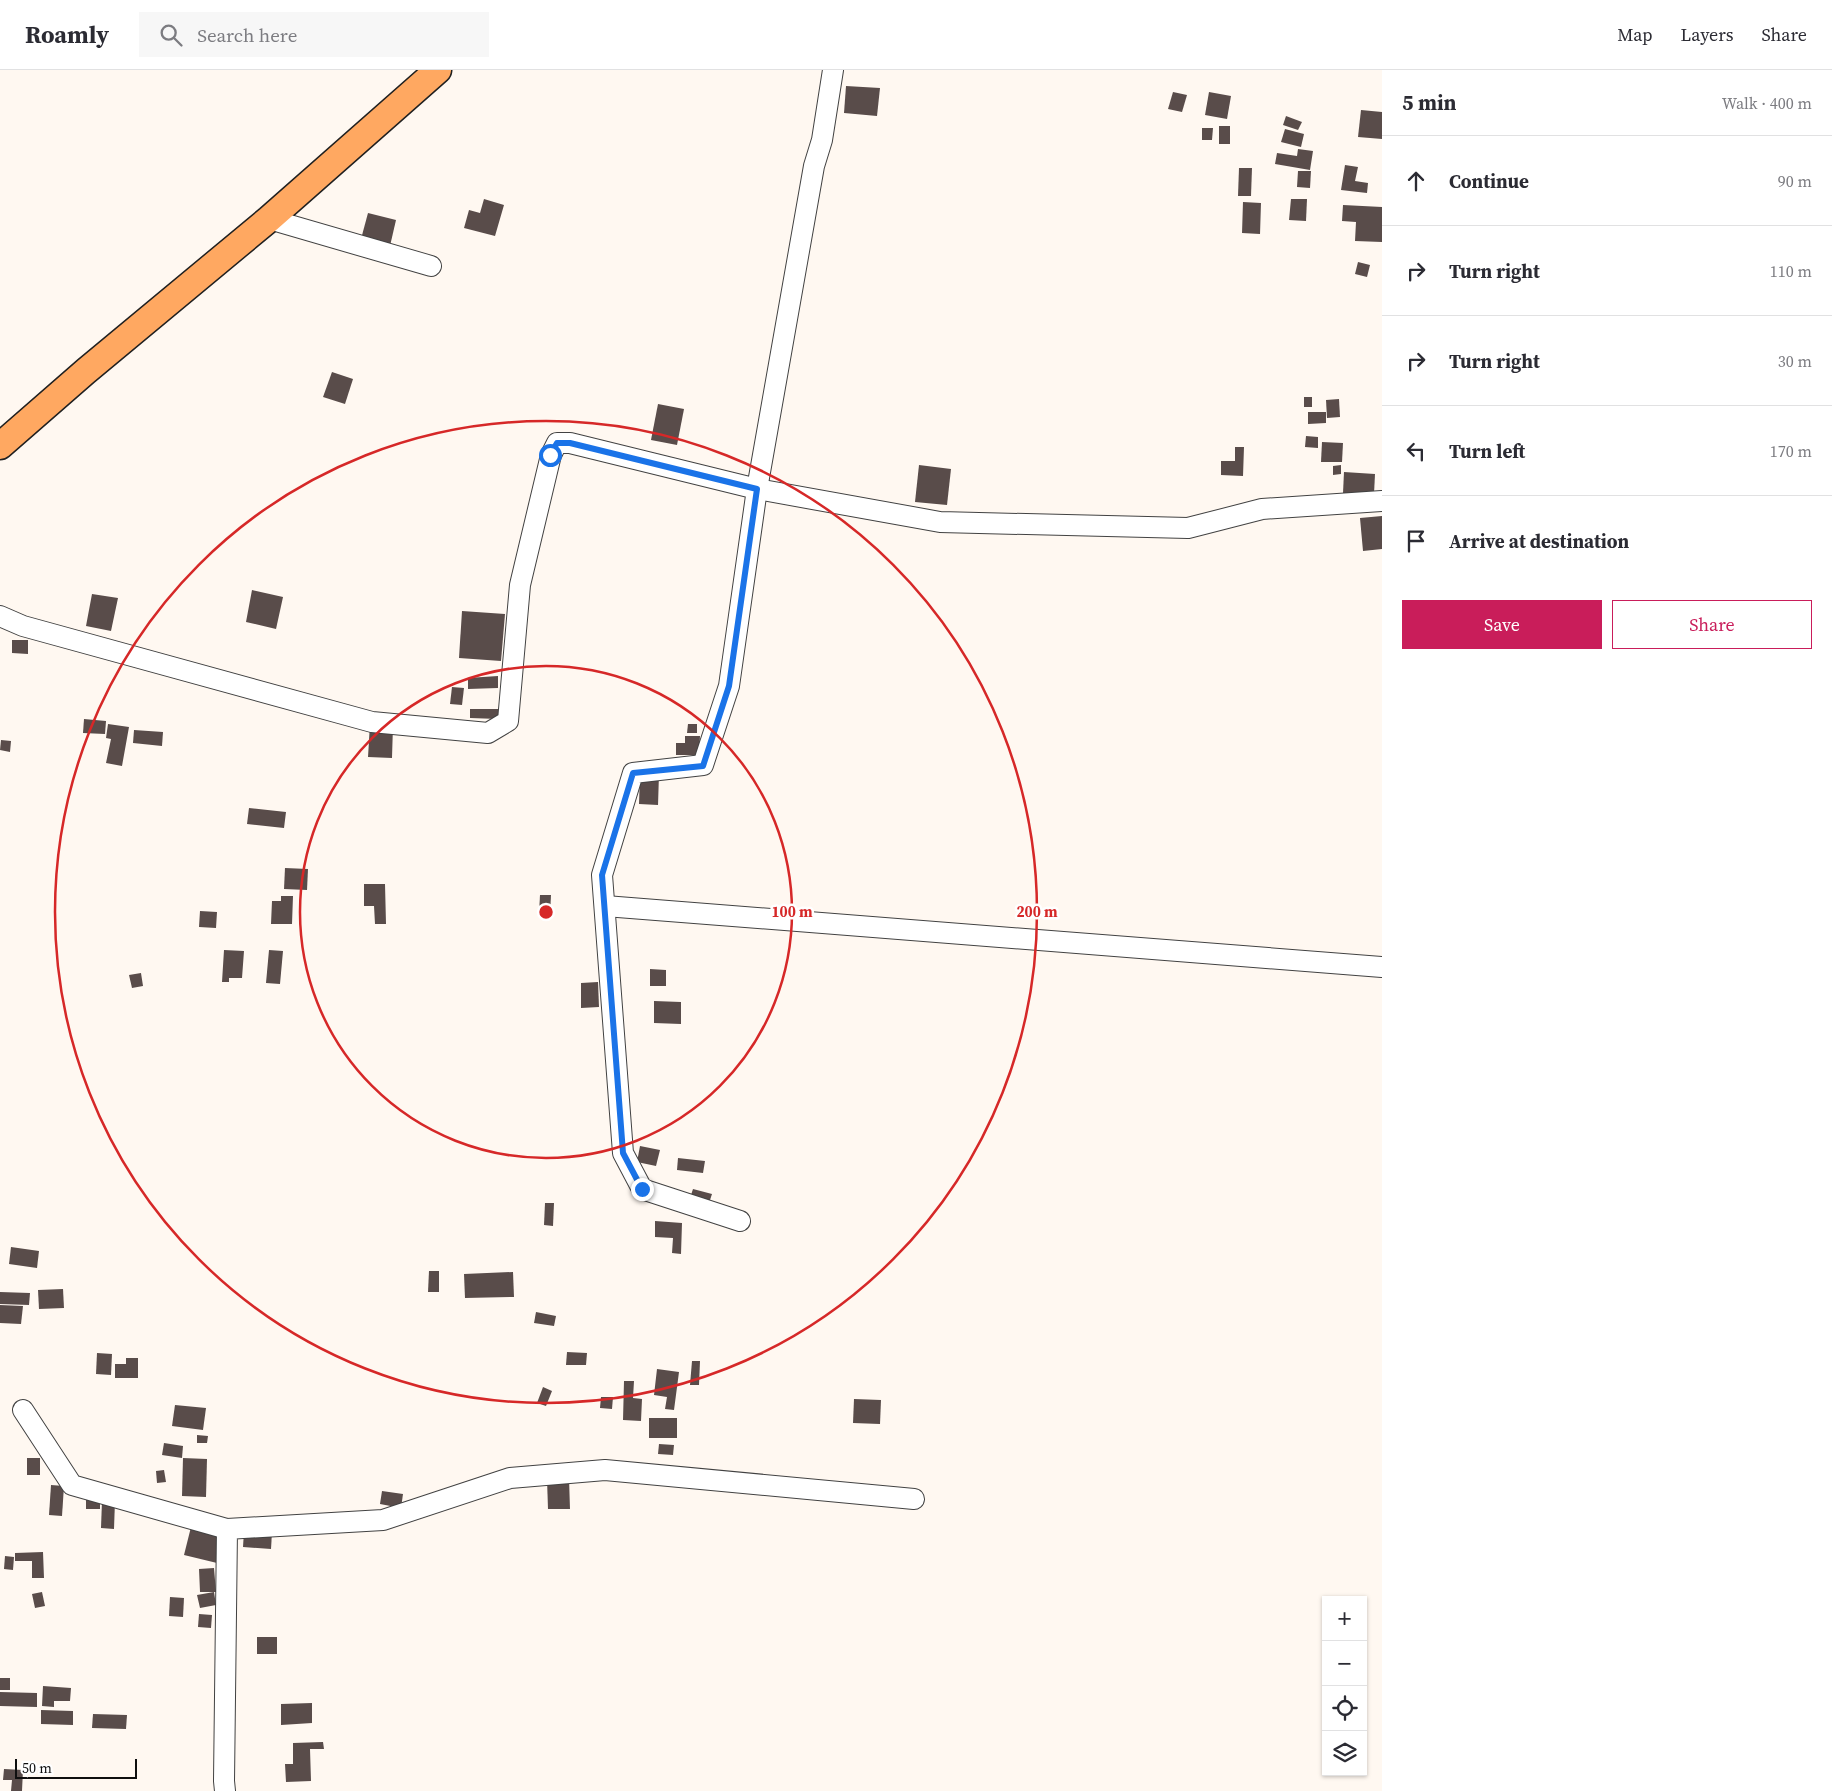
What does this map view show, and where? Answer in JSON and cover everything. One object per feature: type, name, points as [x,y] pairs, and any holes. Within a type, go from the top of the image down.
[{"type":"main road","points":[[0,446],[86,371],[270,219],[438,70]]},
{"type":"street","points":[[740,1221],[642,1189],[623,1153],[602,875],[633,773],[703,766],[729,686],[757,489],[814,166],[822,140],[833,70]]},
{"type":"street","points":[[270,219],[431,266]]},
{"type":"street","points":[[0,616],[23,626],[372,722],[488,732],[508,721],[520,585],[550,455],[557,443],[570,443],[757,489],[940,522],[1188,528],[1262,509],[1382,501]]},
{"type":"street","points":[[605,906],[1382,966]]},
{"type":"street","points":[[23,1410],[72,1485],[227,1528],[383,1520],[510,1478],[605,1470],[914,1499]]},
{"type":"street","points":[[225,1791],[227,1528]]},
{"type":"building","points":[[846,86],[880,88],[877,116],[844,113]]},
{"type":"building","points":[[1173,92],[1187,95],[1182,112],[1168,109]]},
{"type":"building","points":[[1209,92],[1231,96],[1227,119],[1205,115]]},
{"type":"building","points":[[1361,110],[1382,112],[1382,139],[1358,137]]},
{"type":"building","points":[[1286,116],[1302,122],[1298,130],[1283,125]]},
{"type":"building","points":[[1219,126],[1230,126],[1230,144],[1219,144]]},
{"type":"building","points":[[1202,128],[1213,128],[1212,140],[1202,140]]},
{"type":"building","points":[[1285,129],[1304,134],[1301,147],[1281,142]]},
{"type":"building","points":[[1298,149],[1313,151],[1310,170],[1275,164],[1277,153],[1297,156]]},
{"type":"building","points":[[1345,165],[1358,167],[1355,181],[1368,183],[1367,193],[1341,190]]},
{"type":"building","points":[[1239,168],[1252,168],[1251,196],[1238,196]]},
{"type":"building","points":[[1298,171],[1311,171],[1310,188],[1297,187]]},
{"type":"building","points":[[484,199],[504,205],[495,236],[464,228],[469,210],[480,213]]},
{"type":"building","points":[[1291,199],[1307,199],[1306,221],[1289,220]]},
{"type":"building","points":[[1243,202],[1261,203],[1260,234],[1242,233]]},
{"type":"building","points":[[1343,205],[1382,207],[1382,242],[1355,241],[1356,222],[1342,221]]},
{"type":"building","points":[[368,213],[396,220],[390,246],[361,239]]},
{"type":"building","points":[[1358,262],[1370,265],[1367,277],[1355,274]]},
{"type":"building","points":[[332,372],[353,379],[345,404],[323,397]]},
{"type":"building","points":[[1304,397],[1312,397],[1312,407],[1304,407]]},
{"type":"building","points":[[1339,399],[1340,417],[1327,418],[1326,400]]},
{"type":"building","points":[[658,404],[684,409],[677,445],[651,440]]},
{"type":"building","points":[[1308,412],[1326,412],[1326,423],[1308,424]]},
{"type":"building","points":[[1306,436],[1318,437],[1318,448],[1305,447]]},
{"type":"building","points":[[1322,442],[1343,443],[1342,462],[1321,462]]},
{"type":"building","points":[[1235,447],[1244,447],[1243,476],[1221,475],[1221,461],[1235,461]]},
{"type":"building","points":[[919,465],[951,469],[947,505],[915,502]]},
{"type":"building","points":[[1341,465],[1341,474],[1333,475],[1333,466]]},
{"type":"building","points":[[1344,472],[1375,474],[1374,494],[1343,493]]},
{"type":"building","points":[[1382,516],[1382,549],[1363,551],[1360,518]]},
{"type":"building","points":[[252,590],[283,597],[276,629],[246,622]]},
{"type":"building","points":[[92,594],[118,598],[111,631],[86,626]]},
{"type":"building","points":[[462,611],[505,614],[501,661],[459,658]]},
{"type":"building","points":[[12,640],[28,640],[28,654],[12,653]]},
{"type":"building","points":[[498,676],[498,688],[468,689],[468,678]]},
{"type":"building","points":[[452,687],[464,688],[462,705],[450,704]]},
{"type":"building","points":[[470,709],[498,709],[498,719],[470,718]]},
{"type":"building","points":[[84,719],[106,721],[105,734],[83,733]]},
{"type":"building","points":[[108,724],[129,727],[122,766],[106,763],[111,739],[106,738]]},
{"type":"building","points":[[370,724],[393,725],[392,758],[368,757]]},
{"type":"building","points":[[688,724],[697,724],[697,733],[687,733]]},
{"type":"building","points":[[134,730],[163,732],[162,746],[133,743]]},
{"type":"building","points":[[685,736],[700,736],[699,755],[676,755],[676,743],[685,743]]},
{"type":"building","points":[[1,740],[11,741],[10,752],[0,750]]},
{"type":"building","points":[[640,774],[659,774],[658,805],[639,804]]},
{"type":"building","points":[[249,808],[286,812],[284,828],[247,824]]},
{"type":"building","points":[[285,868],[308,869],[307,890],[284,889]]},
{"type":"building","points":[[364,884],[385,884],[386,924],[375,924],[374,906],[364,906]]},
{"type":"building","points":[[540,895],[551,895],[550,915],[539,914]]},
{"type":"building","points":[[281,896],[293,896],[292,924],[271,924],[272,901],[281,901]]},
{"type":"building","points":[[200,911],[217,912],[216,928],[199,927]]},
{"type":"building","points":[[224,950],[244,951],[242,978],[229,978],[229,982],[222,982]]},
{"type":"building","points":[[269,950],[283,951],[280,984],[266,983]]},
{"type":"building","points":[[650,969],[666,970],[666,986],[650,986]]},
{"type":"building","points":[[141,973],[143,986],[132,988],[129,975]]},
{"type":"building","points":[[598,982],[599,1007],[581,1008],[581,983]]},
{"type":"building","points":[[654,1001],[681,1002],[681,1024],[654,1023]]},
{"type":"building","points":[[640,1146],[660,1150],[656,1166],[637,1162]]},
{"type":"building","points":[[678,1158],[705,1161],[703,1173],[677,1170]]},
{"type":"building","points":[[693,1189],[712,1194],[708,1206],[689,1201]]},
{"type":"building","points":[[545,1203],[554,1203],[553,1226],[544,1225]]},
{"type":"building","points":[[655,1221],[682,1223],[681,1254],[672,1253],[673,1238],[655,1237]]},
{"type":"building","points":[[11,1247],[39,1251],[37,1268],[9,1264]]},
{"type":"building","points":[[429,1271],[439,1271],[439,1292],[428,1292]]},
{"type":"building","points":[[513,1272],[514,1297],[465,1298],[464,1274]]},
{"type":"building","points":[[63,1289],[64,1308],[39,1309],[38,1290]]},
{"type":"building","points":[[0,1292],[30,1293],[29,1305],[0,1304]]},
{"type":"building","points":[[0,1305],[23,1306],[21,1324],[0,1323]]},
{"type":"building","points":[[536,1312],[556,1316],[554,1326],[534,1323]]},
{"type":"building","points":[[567,1352],[587,1353],[586,1365],[566,1365]]},
{"type":"building","points":[[97,1353],[112,1354],[111,1375],[96,1374]]},
{"type":"building","points":[[126,1358],[138,1358],[138,1378],[115,1378],[115,1364],[126,1364]]},
{"type":"building","points":[[692,1361],[700,1361],[699,1385],[690,1385]]},
{"type":"building","points":[[657,1369],[679,1372],[674,1410],[665,1409],[667,1397],[654,1395]]},
{"type":"building","points":[[624,1381],[634,1381],[633,1398],[642,1399],[641,1421],[623,1420]]},
{"type":"building","points":[[543,1387],[552,1391],[546,1406],[537,1403]]},
{"type":"building","points":[[601,1397],[613,1397],[612,1409],[600,1408]]},
{"type":"building","points":[[854,1399],[881,1400],[880,1424],[853,1423]]},
{"type":"building","points":[[175,1405],[206,1408],[203,1430],[172,1426]]},
{"type":"building","points":[[649,1418],[677,1418],[677,1438],[649,1438]]},
{"type":"building","points":[[197,1435],[208,1436],[207,1443],[197,1443]]},
{"type":"building","points":[[164,1443],[183,1446],[182,1458],[162,1455]]},
{"type":"building","points":[[659,1444],[674,1445],[673,1455],[658,1454]]},
{"type":"building","points":[[27,1458],[40,1458],[40,1475],[27,1475]]},
{"type":"building","points":[[183,1458],[207,1459],[206,1497],[182,1496]]},
{"type":"building","points":[[164,1470],[166,1482],[157,1483],[156,1471]]},
{"type":"building","points":[[569,1478],[570,1509],[548,1509],[547,1479]]},
{"type":"building","points":[[51,1485],[64,1486],[62,1516],[49,1515]]},
{"type":"building","points":[[382,1491],[403,1494],[401,1508],[380,1504]]},
{"type":"building","points":[[100,1498],[100,1509],[86,1509],[86,1499]]},
{"type":"building","points":[[102,1501],[115,1501],[114,1529],[101,1528]]},
{"type":"building","points":[[191,1527],[224,1535],[217,1563],[184,1555]]},
{"type":"building","points":[[244,1530],[272,1532],[271,1549],[243,1547]]},
{"type":"building","points":[[43,1552],[44,1578],[32,1578],[32,1561],[15,1561],[15,1553]]},
{"type":"building","points":[[5,1556],[14,1557],[13,1570],[4,1569]]},
{"type":"building","points":[[214,1568],[216,1592],[200,1592],[199,1569]]},
{"type":"building","points":[[42,1592],[45,1606],[35,1608],[32,1594]]},
{"type":"building","points":[[214,1592],[216,1605],[200,1608],[197,1595]]},
{"type":"building","points":[[170,1597],[184,1598],[183,1617],[169,1616]]},
{"type":"building","points":[[199,1614],[212,1615],[211,1628],[198,1627]]},
{"type":"building","points":[[257,1637],[277,1637],[277,1654],[257,1654]]},
{"type":"building","points":[[0,1678],[10,1678],[10,1690],[0,1690]]},
{"type":"building","points":[[43,1686],[71,1688],[70,1701],[54,1701],[54,1707],[42,1706]]},
{"type":"building","points":[[0,1692],[37,1693],[37,1707],[0,1706]]},
{"type":"building","points":[[312,1703],[312,1723],[281,1725],[281,1704]]},
{"type":"building","points":[[41,1710],[73,1711],[73,1725],[41,1724]]},
{"type":"building","points":[[93,1714],[127,1715],[126,1729],[92,1728]]},
{"type":"building","points":[[323,1742],[324,1749],[310,1749],[311,1781],[286,1782],[285,1764],[293,1764],[293,1743]]},
{"type":"building","points":[[4,1769],[23,1770],[22,1791],[11,1791],[12,1780],[3,1780]]},
{"type":"route","points":[[550,455],[557,443],[570,443],[757,489],[729,686],[703,766],[633,773],[602,875],[609,947],[623,1153],[642,1189]]}]
